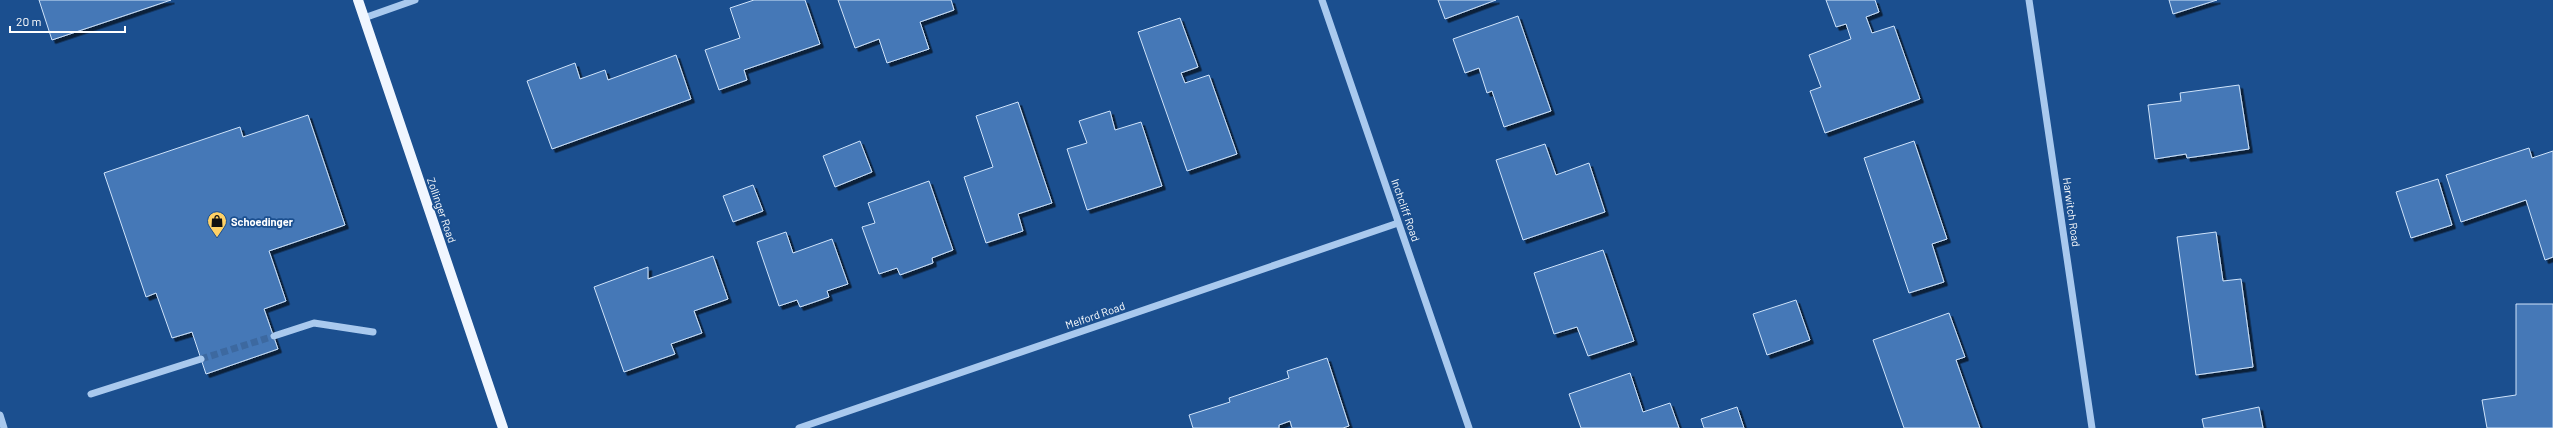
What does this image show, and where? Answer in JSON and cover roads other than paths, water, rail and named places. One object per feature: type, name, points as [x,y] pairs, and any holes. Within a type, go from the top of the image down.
[{"type":"main road","name":"Zollinger Road","points":[[358,0],[503,428]]},
{"type":"street","points":[[364,18],[414,0]]},
{"type":"street","name":"Inchcliff Road","points":[[1322,0],[1469,428]]},
{"type":"street","name":"Harwitch Road","points":[[2029,0],[2092,428]]},
{"type":"street","name":"Melford Road","points":[[799,428],[1398,223]]},
{"type":"street","points":[[274,336],[314,323],[373,332]]},
{"type":"street","points":[[91,394],[201,359]]},
{"type":"street","points":[[0,415],[4,428]]},
{"type":"tunnel","points":[[201,359],[274,336]]},
{"type":"place","name":"Schoedinger","points":[[217,238]]}]
